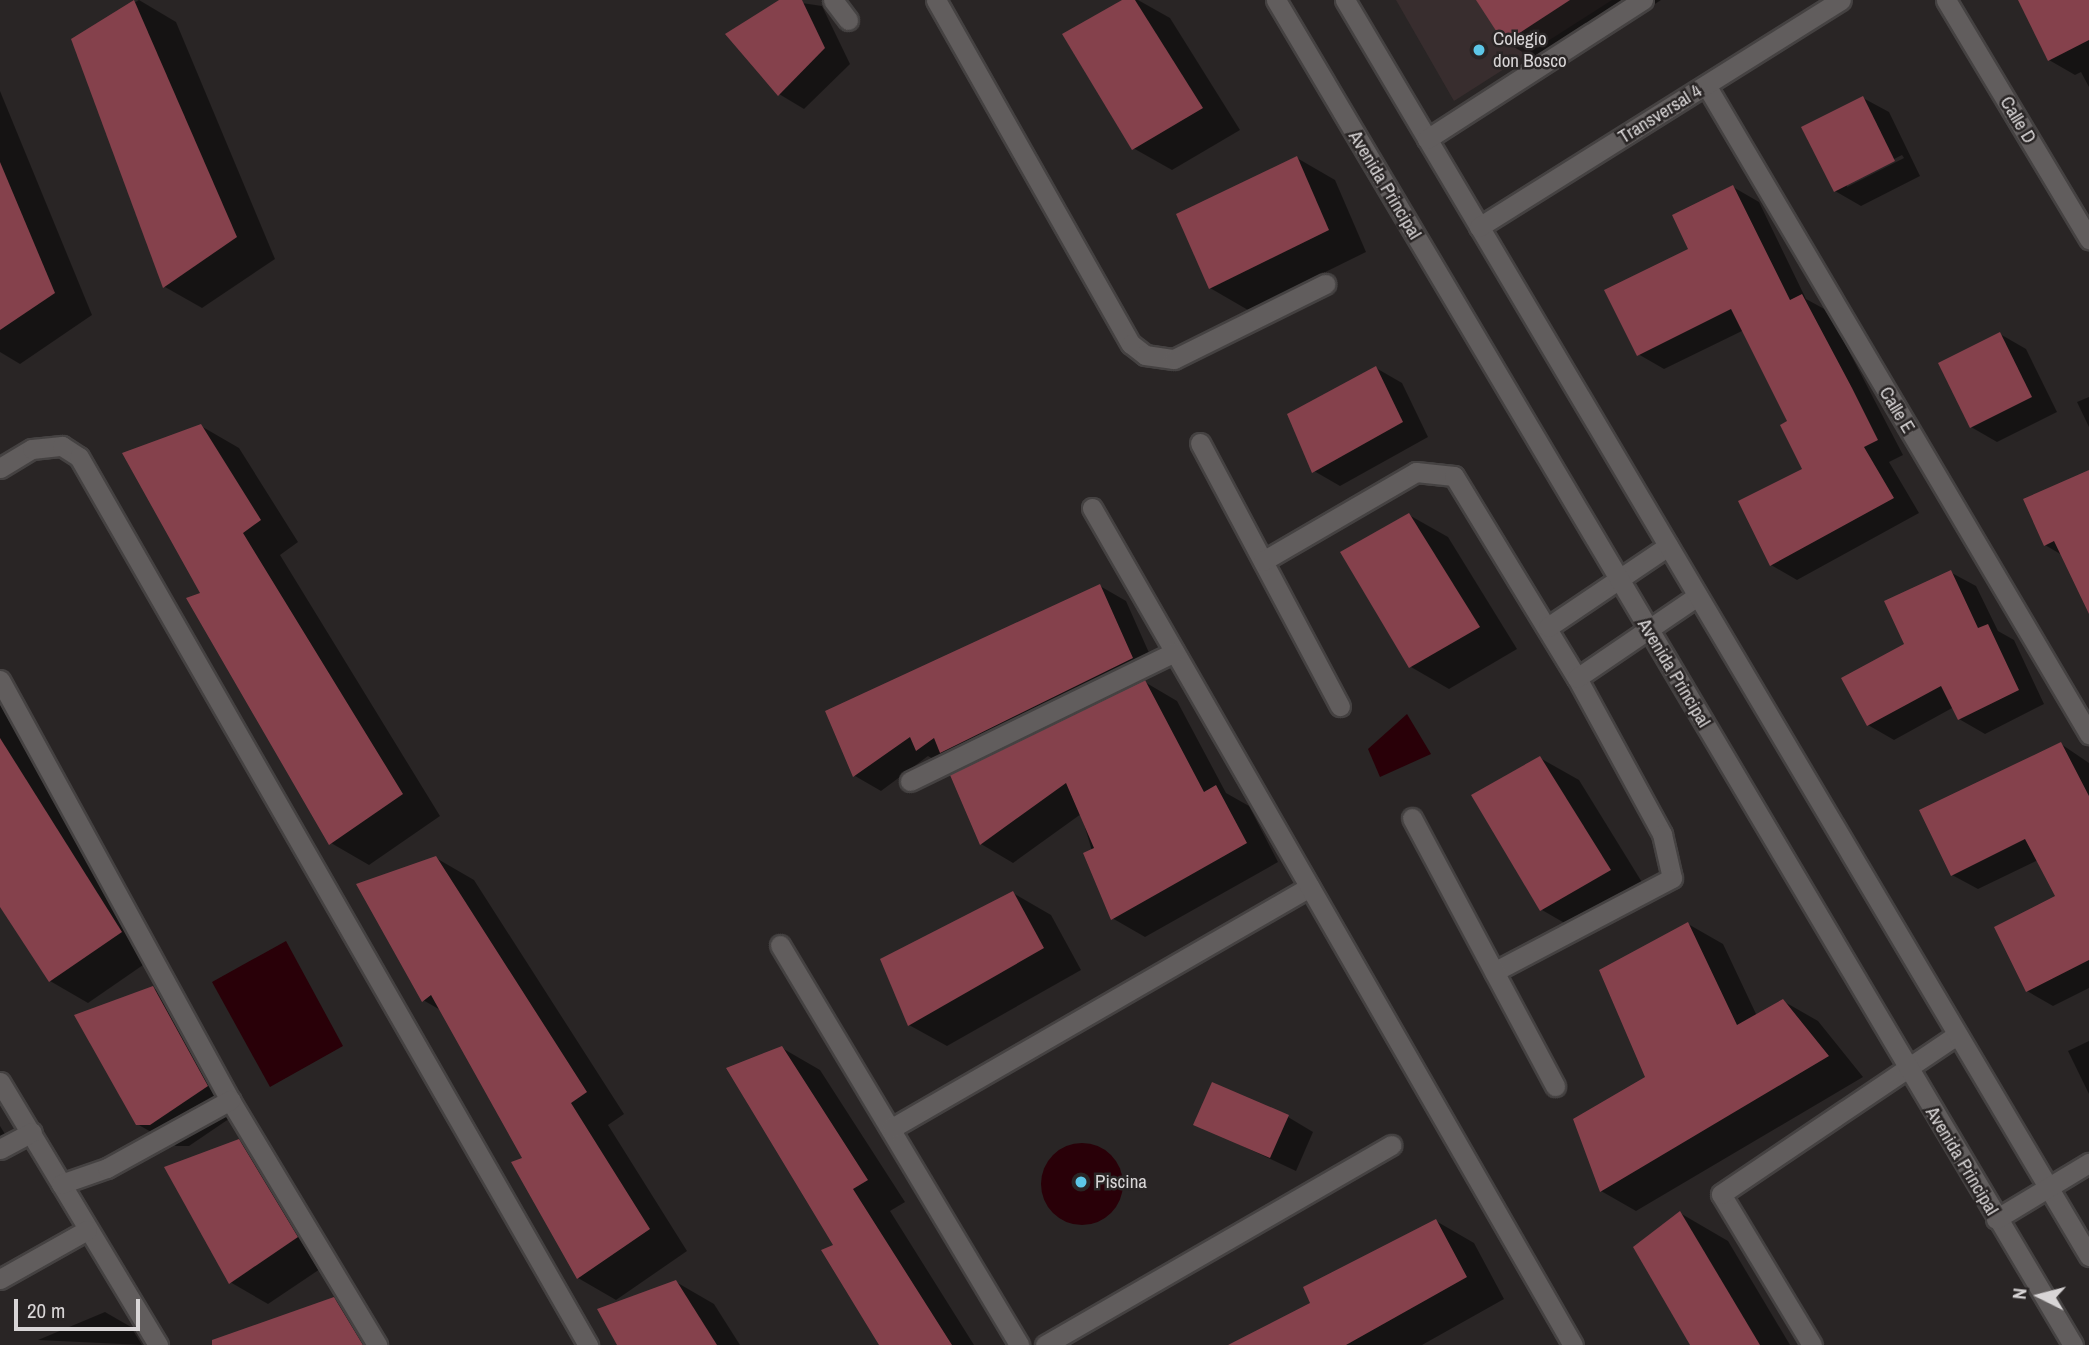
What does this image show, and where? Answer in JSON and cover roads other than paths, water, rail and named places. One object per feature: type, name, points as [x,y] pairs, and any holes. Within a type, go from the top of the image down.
[{"type":"street","points":[[833,0],[848,20]]},
{"type":"street","points":[[936,0],[1132,344],[1145,355],[1174,359],[1325,284]]},
{"type":"street","name":"Avenida Principal","points":[[1276,0],[2073,1345]]},
{"type":"street","points":[[1345,0],[2089,1256]]},
{"type":"street","points":[[1427,139],[1643,0]]},
{"type":"street","name":"Transversal 4","points":[[1479,227],[1841,0]]},
{"type":"street","name":"Calle D","points":[[1946,0],[2089,239]]},
{"type":"street","name":"Calle E","points":[[1706,85],[2089,734]]},
{"type":"street","points":[[1200,443],[1340,706]]},
{"type":"street","points":[[0,468],[33,449],[62,446],[79,457],[588,1345]]},
{"type":"street","points":[[1263,561],[1416,472],[1443,472],[1454,476],[1577,678],[1662,834],[1672,878],[1494,972]]},
{"type":"street","points":[[1092,508],[1573,1345]]},
{"type":"street","points":[[1548,627],[1668,546]]},
{"type":"street","points":[[1577,678],[1697,596]]},
{"type":"street","points":[[910,781],[1174,652]]},
{"type":"street","points":[[0,680],[230,1100],[377,1345]]},
{"type":"street","points":[[1412,818],[1555,1086]]},
{"type":"street","points":[[892,1128],[1309,887]]},
{"type":"street","points":[[780,945],[892,1128],[1019,1345]]},
{"type":"street","points":[[1812,1345],[1721,1194],[1957,1035]]},
{"type":"street","points":[[0,1082],[158,1345]]},
{"type":"street","points":[[61,1184],[107,1168],[230,1100]]},
{"type":"street","points":[[0,1149],[32,1132]]},
{"type":"street","points":[[1045,1345],[1391,1145]]},
{"type":"street","points":[[1996,1219],[2089,1163]]},
{"type":"street","points":[[0,1279],[87,1230]]},
{"type":"place","name":"Colegio don Bosco","points":[[1479,50]]},
{"type":"place","name":"Piscina","points":[[1081,1182]]}]
